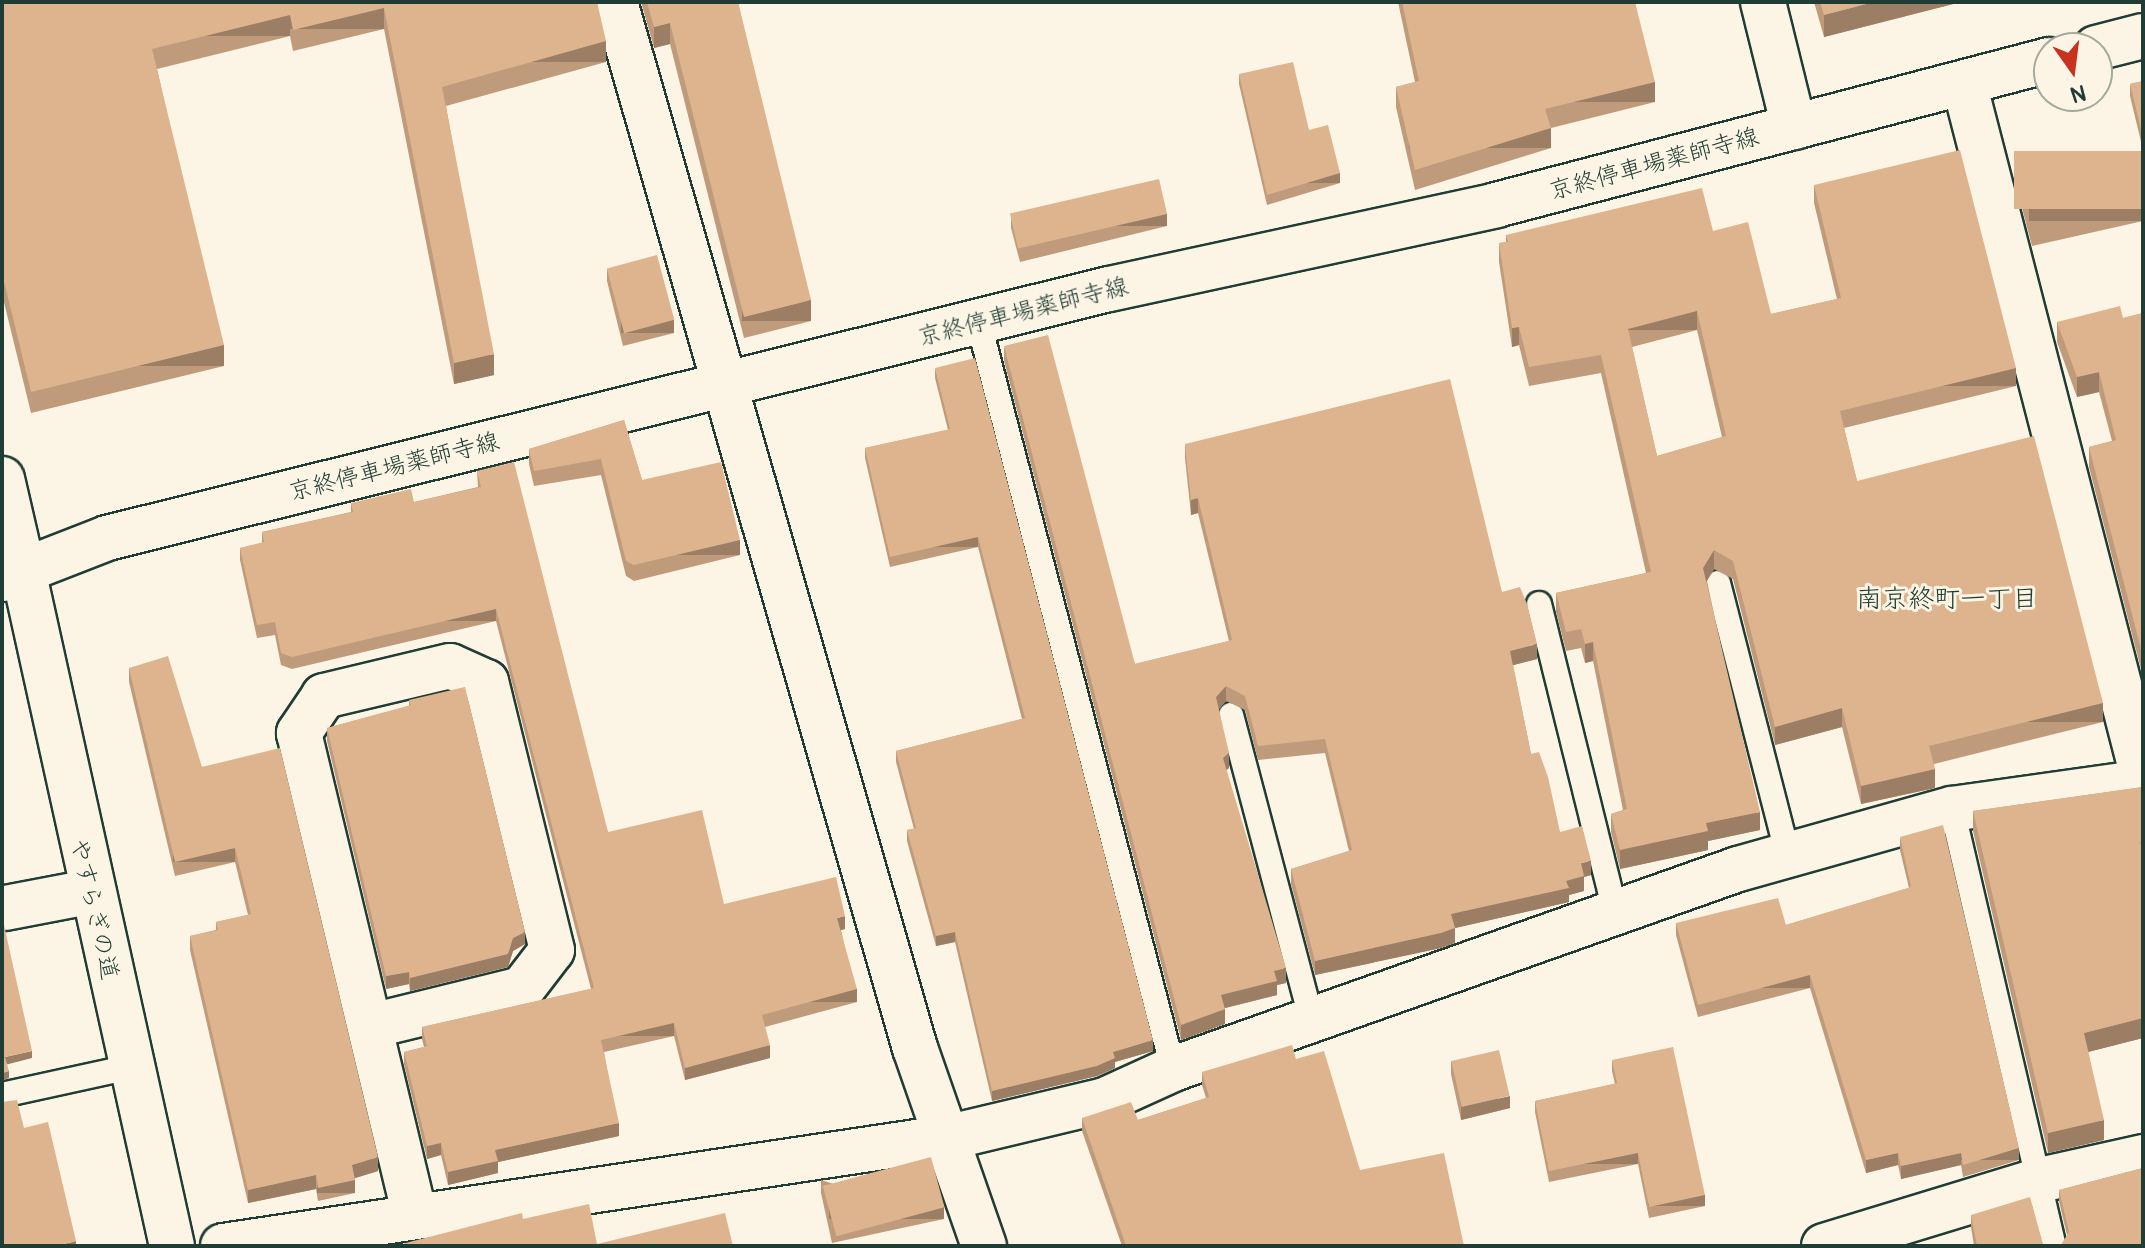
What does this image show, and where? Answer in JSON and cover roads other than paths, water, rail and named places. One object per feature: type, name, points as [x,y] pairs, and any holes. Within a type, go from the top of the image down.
[{"type":"street","points":[[615,2],[730,384],[915,1048],[950,1137],[984,1246]]},
{"type":"street","points":[[1763,2],[1794,127]]},
{"type":"street","points":[[2113,44],[2143,36]]},
{"type":"street","name":"京終停車場薬師寺線","points":[[13,575],[107,538],[979,324],[1496,205],[2033,64]]},
{"type":"street","points":[[228,1245],[414,1213],[950,1137],[1105,1100],[1173,1069],[1312,1022],[1615,911],[1788,855],[1952,809],[2143,780],[1964,83]]},
{"type":"street","name":"やすらぎの道","points":[[2,479],[13,575],[172,1246]]},
{"type":"street","points":[[371,1026],[522,989],[552,950],[486,682],[450,666],[324,696],[299,733],[414,1213]]},
{"type":"street","points":[[5,908],[89,892]]},
{"type":"street","points":[[1824,1246],[1902,1234],[2040,1180],[2143,1157]]},
{"type":"lane","points":[[979,324],[1173,1069]]},
{"type":"lane","points":[[1718,583],[1788,855]]},
{"type":"lane","points":[[1539,604],[1615,911]]},
{"type":"lane","points":[[1231,715],[1312,1022]]},
{"type":"lane","points":[[1952,809],[2054,1246]]},
{"type":"lane","points":[[2,1095],[130,1067]]},
{"type":"district","name":"南京終町一丁目","points":[[1947,600]]}]
